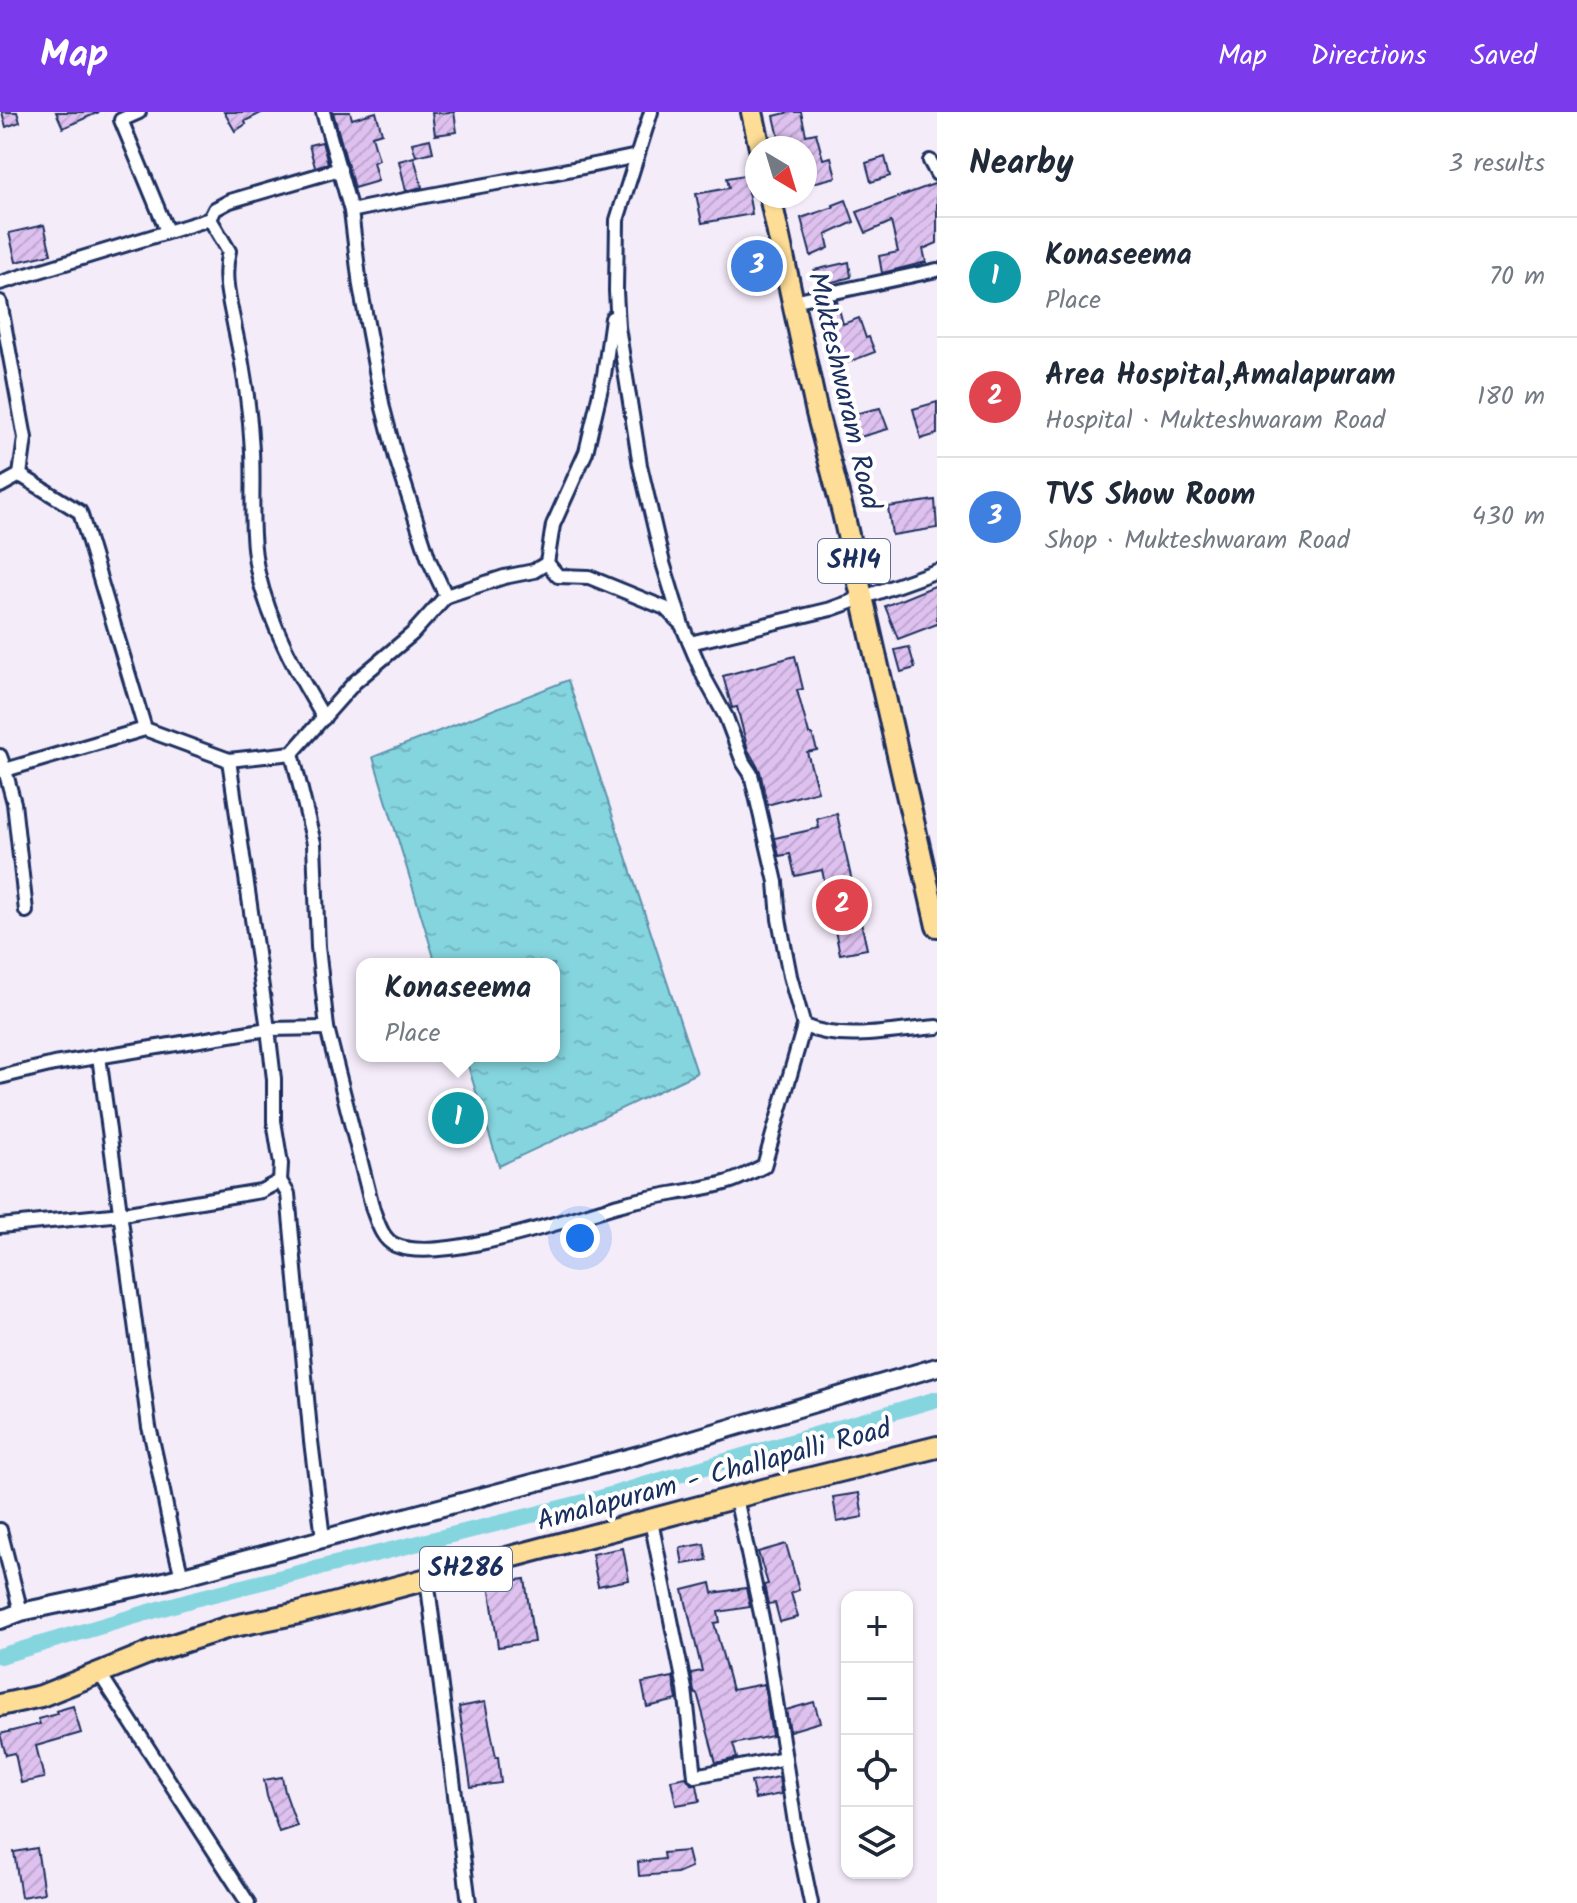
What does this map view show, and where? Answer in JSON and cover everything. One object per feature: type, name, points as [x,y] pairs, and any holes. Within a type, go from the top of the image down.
[{"type":"main road","points":[[752,112],[757,136]]},
{"type":"main road","name":"Mukteshwaram Road","points":[[773,208],[817,413],[937,926]]},
{"type":"main road","name":"Amalapuram - Challapalli Road","points":[[0,1705],[41,1696],[151,1652],[229,1627],[299,1613],[937,1447]]},
{"type":"street","points":[[139,112],[121,120],[167,231]]},
{"type":"street","points":[[323,112],[351,211],[360,286],[383,408],[429,560],[446,596]]},
{"type":"street","points":[[292,753],[314,843],[318,947],[327,1028],[356,1146],[382,1233],[393,1244],[434,1249],[480,1244],[625,1203],[728,1183],[764,1166],[804,1026],[790,976],[779,919],[776,882],[751,774],[682,625],[663,563],[640,465],[618,327],[617,220],[651,112]]},
{"type":"street","points":[[351,211],[637,156]]},
{"type":"street","points":[[930,161],[937,174]]},
{"type":"street","points":[[0,283],[210,219],[215,209],[230,201],[340,169]]},
{"type":"street","points":[[210,219],[229,251],[224,269],[237,336],[252,447],[253,531],[258,573],[273,619],[296,669],[324,718]]},
{"type":"street","points":[[793,301],[937,270]]},
{"type":"street","points":[[616,291],[597,409],[586,452],[553,525],[547,563],[558,576],[589,577],[665,608],[682,625]]},
{"type":"street","points":[[0,302],[25,438],[20,475]]},
{"type":"street","points":[[0,486],[20,475]]},
{"type":"street","points":[[20,475],[80,512],[145,729]]},
{"type":"street","points":[[5,770],[145,729],[229,760],[292,753],[355,682],[412,634],[446,596],[504,577],[534,571],[547,563]]},
{"type":"street","points":[[690,643],[831,609],[937,571]]},
{"type":"street","points":[[0,756],[14,803],[26,911]]},
{"type":"street","points":[[229,760],[268,1029],[280,1181],[288,1194],[323,1538]]},
{"type":"street","points":[[804,1026],[821,1033],[844,1035],[937,1027]]},
{"type":"street","points":[[0,1077],[99,1056],[268,1029],[327,1028]]},
{"type":"street","points":[[99,1056],[149,1427],[169,1530],[182,1576]]},
{"type":"street","points":[[0,1226],[122,1214],[261,1191],[280,1181]]},
{"type":"street","points":[[0,1620],[21,1612],[182,1576],[639,1455],[937,1367]]},
{"type":"street","points":[[736,1498],[766,1637],[811,1903]]},
{"type":"street","points":[[651,1521],[685,1689],[695,1776],[785,1758]]},
{"type":"street","points":[[0,1530],[21,1612]]},
{"type":"street","points":[[427,1579],[469,1903]]},
{"type":"street","points":[[100,1674],[248,1903]]},
{"type":"water","points":[[568,680],[697,1073],[499,1166],[467,1062],[560,1062],[560,958],[434,958],[373,757]]},
{"type":"building","points":[[2,112],[17,112],[20,122],[6,127]]},
{"type":"building","points":[[56,112],[99,112],[63,128]]},
{"type":"building","points":[[224,112],[263,112],[245,121],[246,124],[235,131]]},
{"type":"building","points":[[333,112],[350,112],[352,119],[376,112],[382,133],[372,136],[379,160],[373,162],[378,181],[354,188]]},
{"type":"building","points":[[454,112],[457,132],[435,135],[432,113]]},
{"type":"building","points":[[801,112],[806,135],[816,133],[817,136],[779,136],[774,116]]},
{"type":"building","points":[[817,137],[823,159],[831,157],[836,177],[817,182]]},
{"type":"building","points":[[430,139],[433,152],[416,156],[412,143]]},
{"type":"building","points":[[322,142],[328,163],[315,167],[309,145]]},
{"type":"building","points":[[414,157],[422,187],[406,191],[399,161]]},
{"type":"building","points":[[885,157],[890,176],[871,182],[866,163]]},
{"type":"building","points":[[745,175],[745,208],[751,208],[752,214],[702,223],[696,194],[729,188],[727,178]]},
{"type":"building","points":[[937,183],[937,243],[923,249],[926,262],[882,273],[879,256],[898,252],[891,222],[866,233],[857,212]]},
{"type":"building","points":[[846,200],[854,222],[826,235],[829,248],[811,256],[801,218]]},
{"type":"building","points":[[44,225],[51,254],[16,262],[9,233]]},
{"type":"building","points":[[849,262],[851,277],[818,286],[814,270]]},
{"type":"building","points":[[837,301],[843,324],[859,318],[875,352],[838,366],[835,357],[831,358],[823,333],[827,331],[820,305]]},
{"type":"building","points":[[937,402],[937,434],[921,439],[913,409]]},
{"type":"building","points":[[880,408],[888,429],[860,437],[854,414]]},
{"type":"building","points":[[935,500],[937,528],[892,535],[888,507]]},
{"type":"building","points":[[937,585],[937,624],[898,639],[885,606]]},
{"type":"building","points":[[909,647],[915,668],[901,672],[895,650]]},
{"type":"building","points":[[795,656],[803,689],[797,690],[809,734],[812,734],[817,750],[807,752],[818,791],[767,805],[760,771],[748,750],[737,707],[732,708],[723,676]]},
{"type":"building","points":[[837,814],[867,949],[840,954],[822,870],[795,876],[790,854],[779,856],[775,838],[819,828],[817,819]]},
{"type":"building","points":[[859,1493],[863,1517],[837,1522],[833,1497]]},
{"type":"building","points":[[704,1544],[707,1560],[683,1564],[680,1548]]},
{"type":"building","points":[[786,1544],[799,1590],[791,1593],[798,1617],[780,1622],[775,1603],[768,1604],[764,1585],[768,1584],[758,1552]]},
{"type":"building","points":[[623,1548],[629,1580],[598,1586],[592,1554]]},
{"type":"building","points":[[525,1579],[534,1642],[498,1647],[489,1584]]},
{"type":"building","points":[[711,1583],[713,1593],[746,1588],[750,1607],[718,1612],[720,1622],[714,1623],[732,1690],[764,1684],[772,1736],[733,1744],[737,1758],[716,1763],[698,1696],[694,1692],[691,1673],[702,1671],[683,1590]]},
{"type":"building","points":[[673,1677],[677,1700],[647,1707],[642,1683]]},
{"type":"building","points":[[485,1702],[501,1783],[471,1787],[459,1707]]},
{"type":"building","points":[[814,1702],[820,1722],[790,1731],[786,1710]]},
{"type":"building","points":[[73,1706],[81,1733],[36,1746],[44,1778],[21,1783],[15,1753],[6,1755],[0,1734],[40,1724],[38,1719]]},
{"type":"building","points":[[282,1777],[297,1826],[279,1832],[264,1780]]},
{"type":"building","points":[[686,1777],[691,1784],[697,1785],[700,1801],[676,1805],[671,1780]]},
{"type":"building","points":[[779,1777],[781,1794],[755,1799],[751,1782]]},
{"type":"building","points":[[37,1848],[44,1893],[21,1897],[14,1852]]},
{"type":"building","points":[[687,1851],[691,1867],[677,1873],[639,1876],[638,1862],[664,1859],[663,1853]]},
{"type":"waterway","points":[[0,1656],[190,1600],[600,1498],[937,1399]]},
{"type":"place","name":"TVS Show Room","points":[[757,266]]},
{"type":"place","name":"Area Hospital,Amalapuram","points":[[842,905]]},
{"type":"place","name":"Konaseema","points":[[458,1118]]}]
